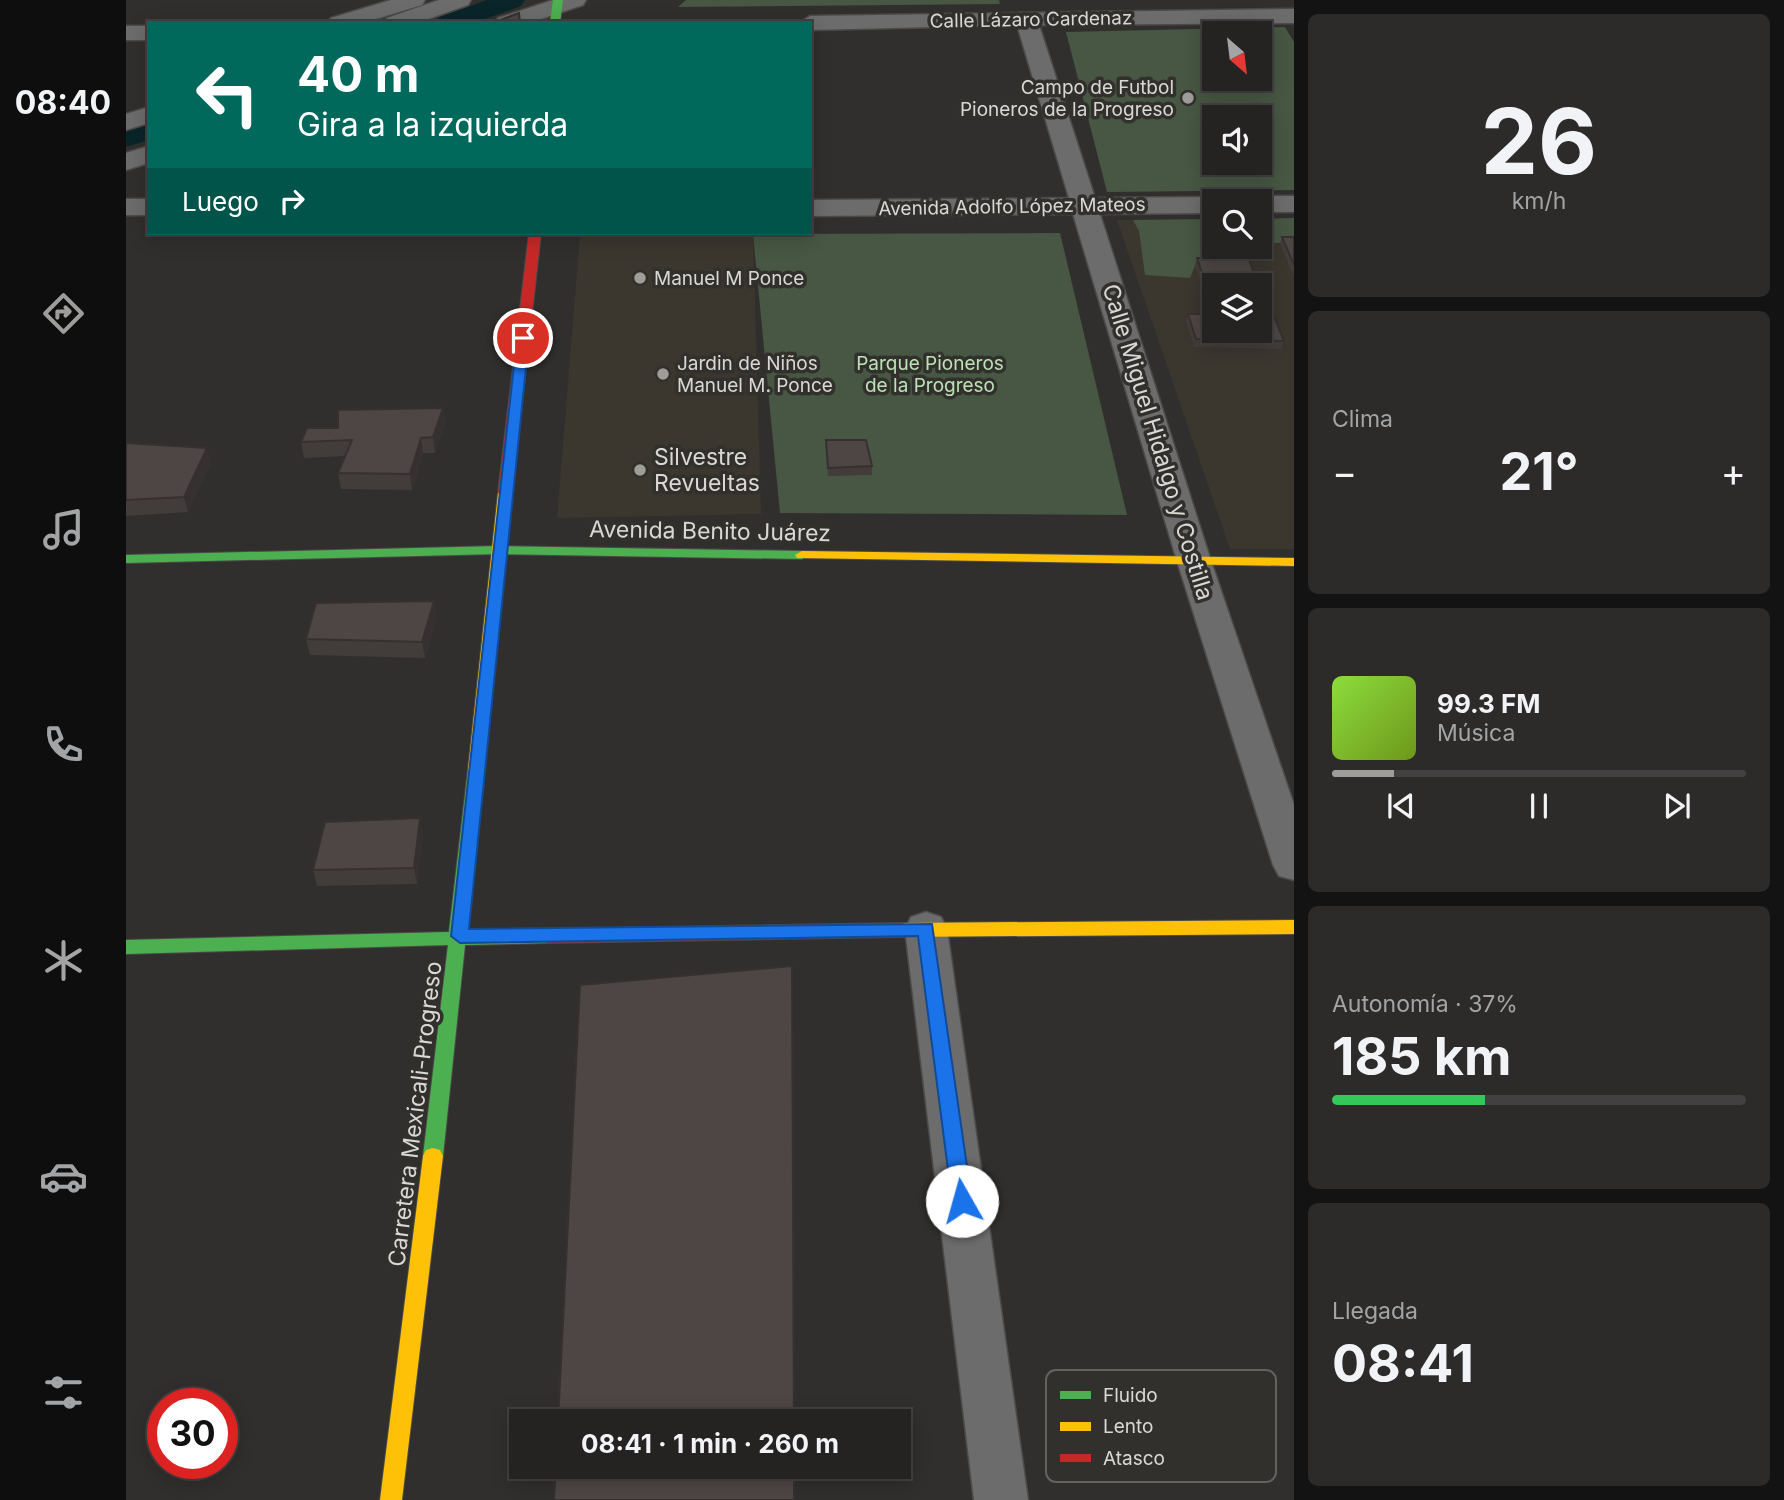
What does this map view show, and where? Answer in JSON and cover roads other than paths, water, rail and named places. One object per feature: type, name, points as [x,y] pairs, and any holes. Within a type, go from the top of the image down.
[{"type":"street","points":[[345,21],[414,0]]},
{"type":"street","points":[[401,21],[460,0]]},
{"type":"street","points":[[513,21],[562,7]]},
{"type":"street","name":"Calle Lázaro Cardenaz","points":[[812,23],[1294,16]]},
{"type":"street","name":"Calle Miguel Hidalgo y Costilla","points":[[1026,18],[1194,561],[1294,865]]},
{"type":"street","points":[[126,33],[147,33]]},
{"type":"street","points":[[126,101],[147,94]]},
{"type":"street","points":[[126,123],[147,115]]},
{"type":"street","points":[[126,162],[147,155]]},
{"type":"street","points":[[1272,204],[1294,204]]},
{"type":"street","name":"Avenida Adolfo López Mateos","points":[[812,208],[1202,205]]},
{"type":"street","points":[[126,206],[147,207]]},
{"type":"street","name":"Carretera Mexicali-Progreso","points":[[391,1500],[460,936],[498,550],[535,235]]},
{"type":"street","name":"Avenida Benito Juárez","points":[[126,559],[498,550],[1294,562]]},
{"type":"street","points":[[126,947],[460,936],[1294,927]]},
{"type":"street","points":[[926,929],[1001,1500]]},
{"type":"waterway","points":[[454,21],[512,0]]},
{"type":"waterway","points":[[126,138],[147,131]]},
{"type":"place","name":"Campo de Futbol Pioneros de la Progreso","points":[[1188,98]]},
{"type":"place","name":"Manuel M Ponce","points":[[640,278]]},
{"type":"place","name":"Jardin de Niños Manuel M. Ponce","points":[[663,374]]},
{"type":"place","name":"Silvestre Revueltas","points":[[640,470]]},
{"type":"park label","name":"Parque Pioneros de la Progreso","points":[[930,374]]}]
